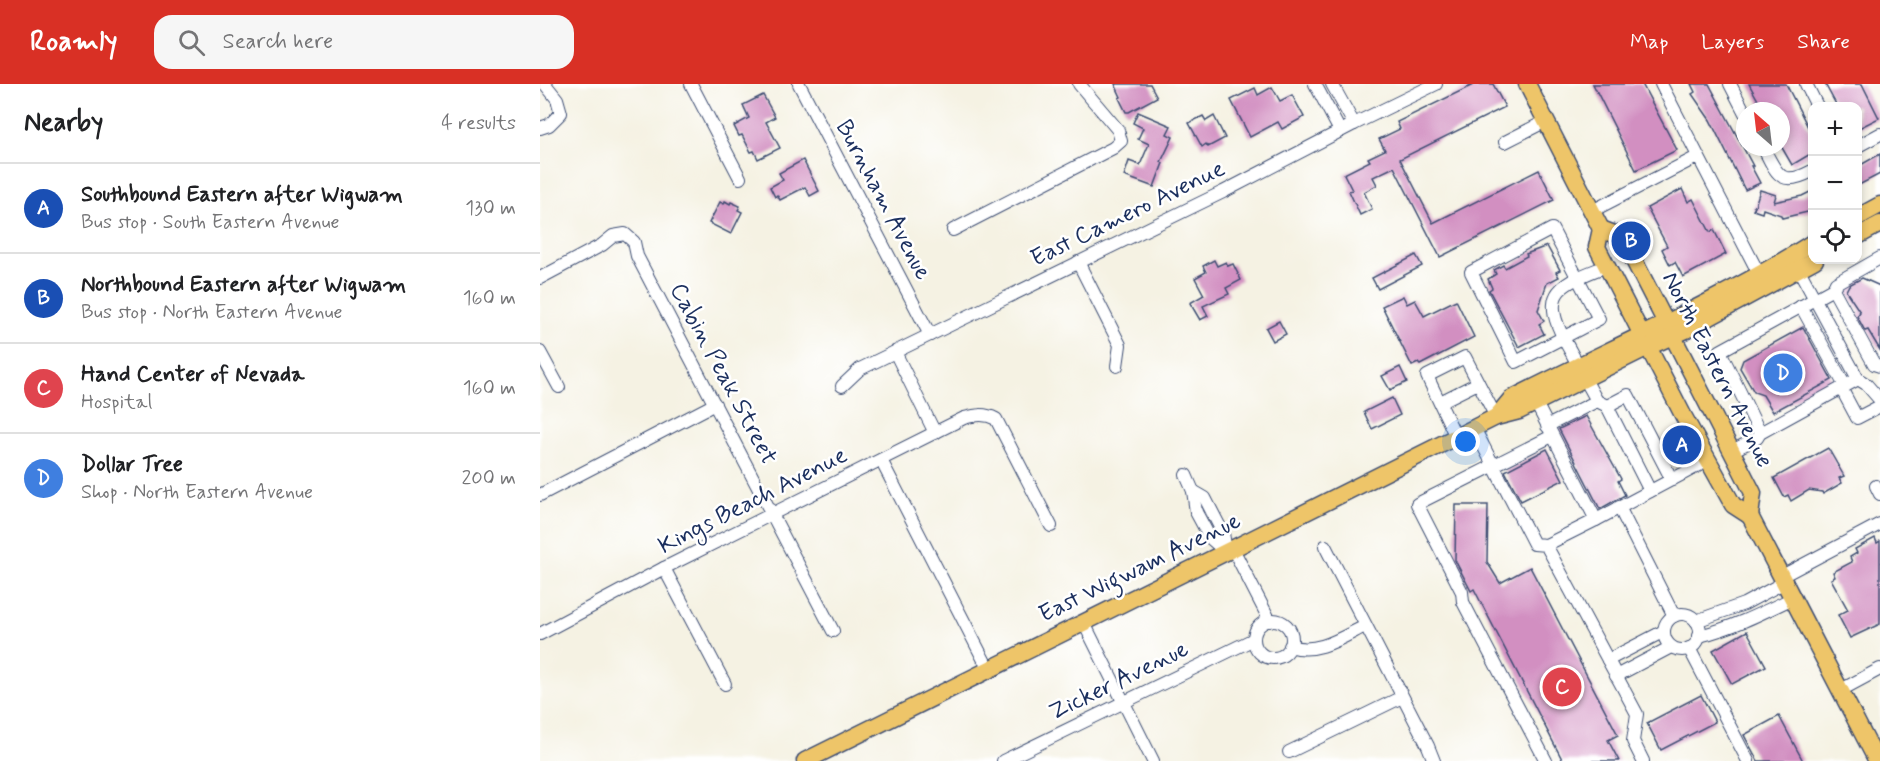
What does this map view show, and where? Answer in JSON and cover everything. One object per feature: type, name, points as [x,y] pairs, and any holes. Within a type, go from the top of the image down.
[{"type":"main road","points":[[1531,86],[1546,121],[1601,229],[1597,247],[1606,266],[1656,335],[1707,461],[1732,505],[1750,516],[1877,761]]},
{"type":"main road","points":[[1862,214],[1880,205]]},
{"type":"main road","points":[[1862,233],[1880,224]]},
{"type":"main road","name":"North Eastern Avenue","points":[[1601,229],[1622,237],[1656,335],[1732,451],[1753,493],[1750,516]]},
{"type":"main road","points":[[1656,335],[1808,245]]},
{"type":"main road","points":[[1656,335],[1686,330],[1808,263]]},
{"type":"main road","name":"East Wigwam Avenue","points":[[1496,417],[1510,399],[1582,372],[1656,335]]},
{"type":"main road","name":"East Wigwam Avenue","points":[[805,761],[1496,417],[1519,411],[1536,403],[1582,372]]},
{"type":"street","points":[[540,128],[549,125],[561,113],[557,99],[545,84]]},
{"type":"street","points":[[692,84],[740,178]]},
{"type":"street","name":"Burnham Avenue","points":[[799,84],[930,335]]},
{"type":"street","points":[[953,230],[1113,148],[1120,141],[1118,130],[1079,84]]},
{"type":"street","points":[[1316,84],[1340,131]]},
{"type":"street","name":"East Camero Avenue","points":[[842,386],[860,369],[1223,192],[1436,84]]},
{"type":"street","points":[[1661,84],[1759,274]]},
{"type":"street","points":[[1730,84],[1740,102]]},
{"type":"street","points":[[1806,84],[1815,102]]},
{"type":"street","points":[[1322,96],[1334,87],[1354,124]]},
{"type":"street","points":[[1505,142],[1546,121]]},
{"type":"street","points":[[1862,143],[1880,134]]},
{"type":"street","points":[[1768,156],[1776,171],[1785,179],[1798,179],[1808,173]]},
{"type":"street","points":[[1592,211],[1697,157]]},
{"type":"street","points":[[1552,229],[1599,319],[1564,337],[1516,362],[1471,272],[1552,229]]},
{"type":"street","name":"Cabin Peak Street","points":[[540,278],[602,245],[612,236],[625,234],[634,242],[637,256],[833,631]]},
{"type":"street","points":[[1760,433],[1719,351],[1833,289],[1836,283],[1880,258]]},
{"type":"street","points":[[1078,262],[1120,345],[1117,366]]},
{"type":"street","points":[[1606,266],[1578,278],[1559,290],[1552,308],[1554,317],[1582,372],[1602,403],[1650,491]]},
{"type":"street","points":[[1798,268],[1858,379],[1866,384],[1880,400]]},
{"type":"street","points":[[1833,289],[1874,364],[1880,366]]},
{"type":"street","points":[[1801,306],[1857,418],[1880,406]]},
{"type":"street","points":[[540,352],[559,387]]},
{"type":"street","points":[[895,352],[934,433]]},
{"type":"street","points":[[1456,437],[1427,376],[1465,357],[1496,417]]},
{"type":"street","points":[[1732,451],[1858,379]]},
{"type":"street","points":[[1440,402],[1478,383]]},
{"type":"street","points":[[1546,761],[1463,602],[1462,592],[1417,504],[1493,466],[1602,403],[1628,395],[1672,480]]},
{"type":"street","points":[[1536,403],[1596,520]]},
{"type":"street","points":[[540,495],[715,404]]},
{"type":"street","name":"Kings Beach Avenue","points":[[540,634],[664,568],[964,418],[977,414],[996,419],[1051,526]]},
{"type":"street","points":[[1474,428],[1534,544],[1546,545],[1707,461]]},
{"type":"street","points":[[881,460],[989,670]]},
{"type":"street","points":[[1186,476],[1193,491],[1196,512],[1210,538],[1230,551],[1270,621]]},
{"type":"street","points":[[1619,507],[1674,616]]},
{"type":"street","points":[[1696,621],[1744,604],[1880,524]]},
{"type":"street","points":[[1546,545],[1637,714],[1633,741],[1643,761]]},
{"type":"street","points":[[1324,546],[1434,761]]},
{"type":"street","points":[[664,568],[725,684]]},
{"type":"street","points":[[1699,636],[1754,617],[1793,598]]},
{"type":"street","points":[[1687,615],[1696,621],[1699,636],[1695,643],[1682,650],[1671,647],[1665,638],[1666,623],[1674,616],[1687,615]]},
{"type":"street","points":[[1270,621],[1279,621],[1288,628],[1291,634],[1290,646],[1283,655],[1278,657],[1266,657],[1257,650],[1254,639],[1258,628],[1270,621]]},
{"type":"street","points":[[1084,623],[1153,761]]},
{"type":"street","points":[[1290,646],[1312,649],[1326,645],[1365,626]]},
{"type":"street","points":[[1608,660],[1664,631]]},
{"type":"street","name":"Zicker Avenue","points":[[1003,761],[1254,639]]},
{"type":"street","points":[[1616,676],[1671,647]]},
{"type":"street","points":[[1689,648],[1748,761]]},
{"type":"street","points":[[1841,690],[1880,669]]},
{"type":"street","points":[[1289,752],[1402,697]]},
{"type":"building","points":[[1115,84],[1150,84],[1157,97],[1126,112]]},
{"type":"building","points":[[1475,84],[1493,84],[1505,107],[1400,159],[1433,223],[1539,170],[1554,200],[1440,257],[1394,167],[1373,177],[1377,185],[1364,192],[1372,209],[1360,215],[1344,174],[1370,161],[1368,158],[1385,150],[1379,139],[1400,129],[1397,122]]},
{"type":"building","points":[[1593,84],[1642,84],[1677,150],[1636,170]]},
{"type":"building","points":[[1691,84],[1709,84],[1736,134],[1736,156],[1748,156],[1760,183],[1745,190],[1710,120],[1692,94],[1695,92]]},
{"type":"building","points":[[1749,84],[1786,84],[1808,127],[1808,155],[1792,165],[1787,156],[1790,156],[1790,102],[1759,102]]},
{"type":"building","points":[[1825,84],[1862,84],[1879,118],[1862,126],[1862,102],[1835,102]]},
{"type":"building","points":[[1272,87],[1280,101],[1292,95],[1304,117],[1282,129],[1278,122],[1250,137],[1231,100],[1255,88],[1258,95]]},
{"type":"building","points":[[763,95],[775,117],[766,122],[780,148],[758,159],[754,151],[751,152],[742,135],[739,136],[734,126],[749,118],[743,105]]},
{"type":"building","points":[[1138,112],[1171,126],[1167,134],[1173,137],[1161,162],[1163,163],[1154,187],[1124,176],[1129,161],[1140,165],[1149,144],[1138,139],[1143,128],[1133,123]]},
{"type":"building","points":[[1203,116],[1206,121],[1214,116],[1225,138],[1208,147],[1206,144],[1202,147],[1189,123]]},
{"type":"building","points":[[1880,154],[1880,174],[1862,183],[1862,164]]},
{"type":"building","points":[[803,160],[819,191],[810,196],[805,187],[780,200],[777,195],[775,197],[770,187],[783,180],[779,173]]},
{"type":"building","points":[[1682,189],[1688,202],[1693,199],[1710,232],[1714,230],[1726,254],[1683,277],[1675,262],[1670,265],[1662,249],[1667,246],[1647,208]]},
{"type":"building","points":[[1760,190],[1776,195],[1774,202],[1808,193],[1808,212],[1782,218],[1781,215],[1763,209],[1762,213],[1753,210]]},
{"type":"building","points":[[725,201],[740,206],[738,210],[742,212],[731,234],[709,223],[720,202],[724,204]]},
{"type":"building","points":[[1547,246],[1560,270],[1556,272],[1559,277],[1547,283],[1538,310],[1544,321],[1539,324],[1544,334],[1519,347],[1489,290],[1492,288],[1488,279],[1496,274],[1494,270],[1503,265],[1505,268],[1527,256],[1526,254]]},
{"type":"building","points":[[1416,255],[1422,266],[1378,289],[1372,278]]},
{"type":"building","points":[[1214,260],[1217,266],[1226,262],[1228,266],[1233,264],[1241,280],[1226,288],[1229,294],[1203,306],[1208,316],[1200,320],[1190,303],[1204,295],[1195,278],[1206,272],[1203,266]]},
{"type":"building","points":[[1862,278],[1880,286],[1880,350],[1868,330],[1865,331],[1857,316],[1860,312],[1846,291],[1849,285]]},
{"type":"building","points":[[1403,296],[1407,304],[1415,300],[1424,316],[1456,300],[1474,337],[1420,365],[1418,363],[1412,366],[1382,306]]},
{"type":"building","points":[[1279,321],[1286,334],[1273,341],[1266,328]]},
{"type":"building","points":[[1803,327],[1832,380],[1773,412],[1763,395],[1754,392],[1740,368],[1743,360]]},
{"type":"building","points":[[1400,367],[1407,382],[1390,390],[1382,376]]},
{"type":"building","points":[[1392,398],[1400,415],[1372,429],[1364,412]]},
{"type":"building","points":[[1586,416],[1621,479],[1618,481],[1625,495],[1600,509],[1559,429]]},
{"type":"building","points":[[1828,448],[1844,476],[1839,478],[1842,483],[1823,494],[1809,490],[1791,501],[1788,495],[1784,497],[1774,478]]},
{"type":"building","points":[[1547,449],[1563,480],[1521,501],[1505,471]]},
{"type":"building","points":[[1456,505],[1488,505],[1487,562],[1500,583],[1530,567],[1618,735],[1608,740],[1619,761],[1563,761],[1474,589],[1471,591],[1455,560]]},
{"type":"building","points":[[1875,538],[1877,543],[1880,541],[1880,624],[1850,638],[1838,615],[1848,610],[1831,579],[1835,577],[1833,572],[1852,562],[1850,557],[1857,553],[1855,549]]},
{"type":"building","points":[[1747,631],[1766,666],[1732,684],[1713,650]]},
{"type":"building","points":[[1701,695],[1715,722],[1661,750],[1647,723]]},
{"type":"building","points":[[1779,716],[1803,761],[1758,761],[1744,735]]},
{"type":"place","name":"Northbound Eastern after Wigwam","points":[[1631,241]]},
{"type":"place","name":"Dollar Tree","points":[[1783,373]]},
{"type":"place","name":"Southbound Eastern after Wigwam","points":[[1682,445]]},
{"type":"place","name":"Hand Center of Nevada","points":[[1562,687]]}]
